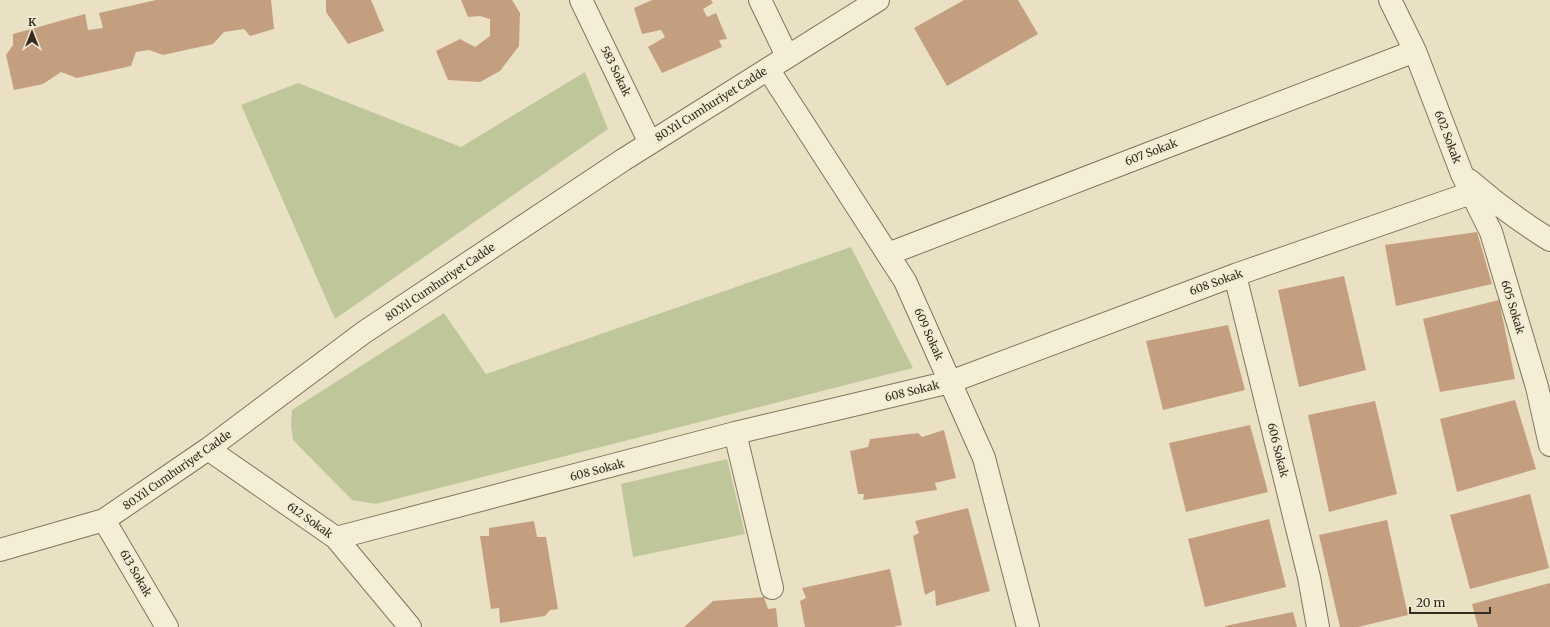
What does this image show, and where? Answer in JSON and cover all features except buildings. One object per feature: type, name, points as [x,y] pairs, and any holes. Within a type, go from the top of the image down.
[{"type":"street","name":"583 Sokak","points":[[581,0],[650,143]]},
{"type":"street","points":[[760,0],[787,56]]},
{"type":"street","name":"80.Yıl Cumhuriyet Cadde","points":[[0,550],[104,520],[208,449],[363,333],[650,143],[878,0]]},
{"type":"street","name":"602 Sokak","points":[[1390,0],[1415,51],[1462,174],[1487,196],[1526,226],[1550,240]]},
{"type":"street","name":"607 Sokak","points":[[888,254],[1415,51]]},
{"type":"street","name":"609 Sokak","points":[[768,69],[905,281],[984,458],[1028,627]]},
{"type":"street","name":"605 Sokak","points":[[1462,174],[1491,232],[1537,386],[1550,445]]},
{"type":"street","name":"608 Sokak","points":[[336,538],[735,433],[950,382],[1235,274],[1471,193]]},
{"type":"street","name":"606 Sokak","points":[[1235,274],[1309,577],[1318,627]]},
{"type":"street","points":[[735,433],[772,588]]},
{"type":"street","name":"612 Sokak","points":[[208,449],[336,538],[410,627]]},
{"type":"street","name":"613 Sokak","points":[[104,520],[167,627]]},
{"type":"green space","points":[[585,72],[608,129],[335,319],[241,105],[298,83],[461,147]]},
{"type":"green space","points":[[851,247],[913,368],[376,504],[352,500],[293,440],[291,425],[292,410],[444,313],[486,374]]},
{"type":"green space","points":[[727,459],[745,534],[633,557],[621,484]]}]
